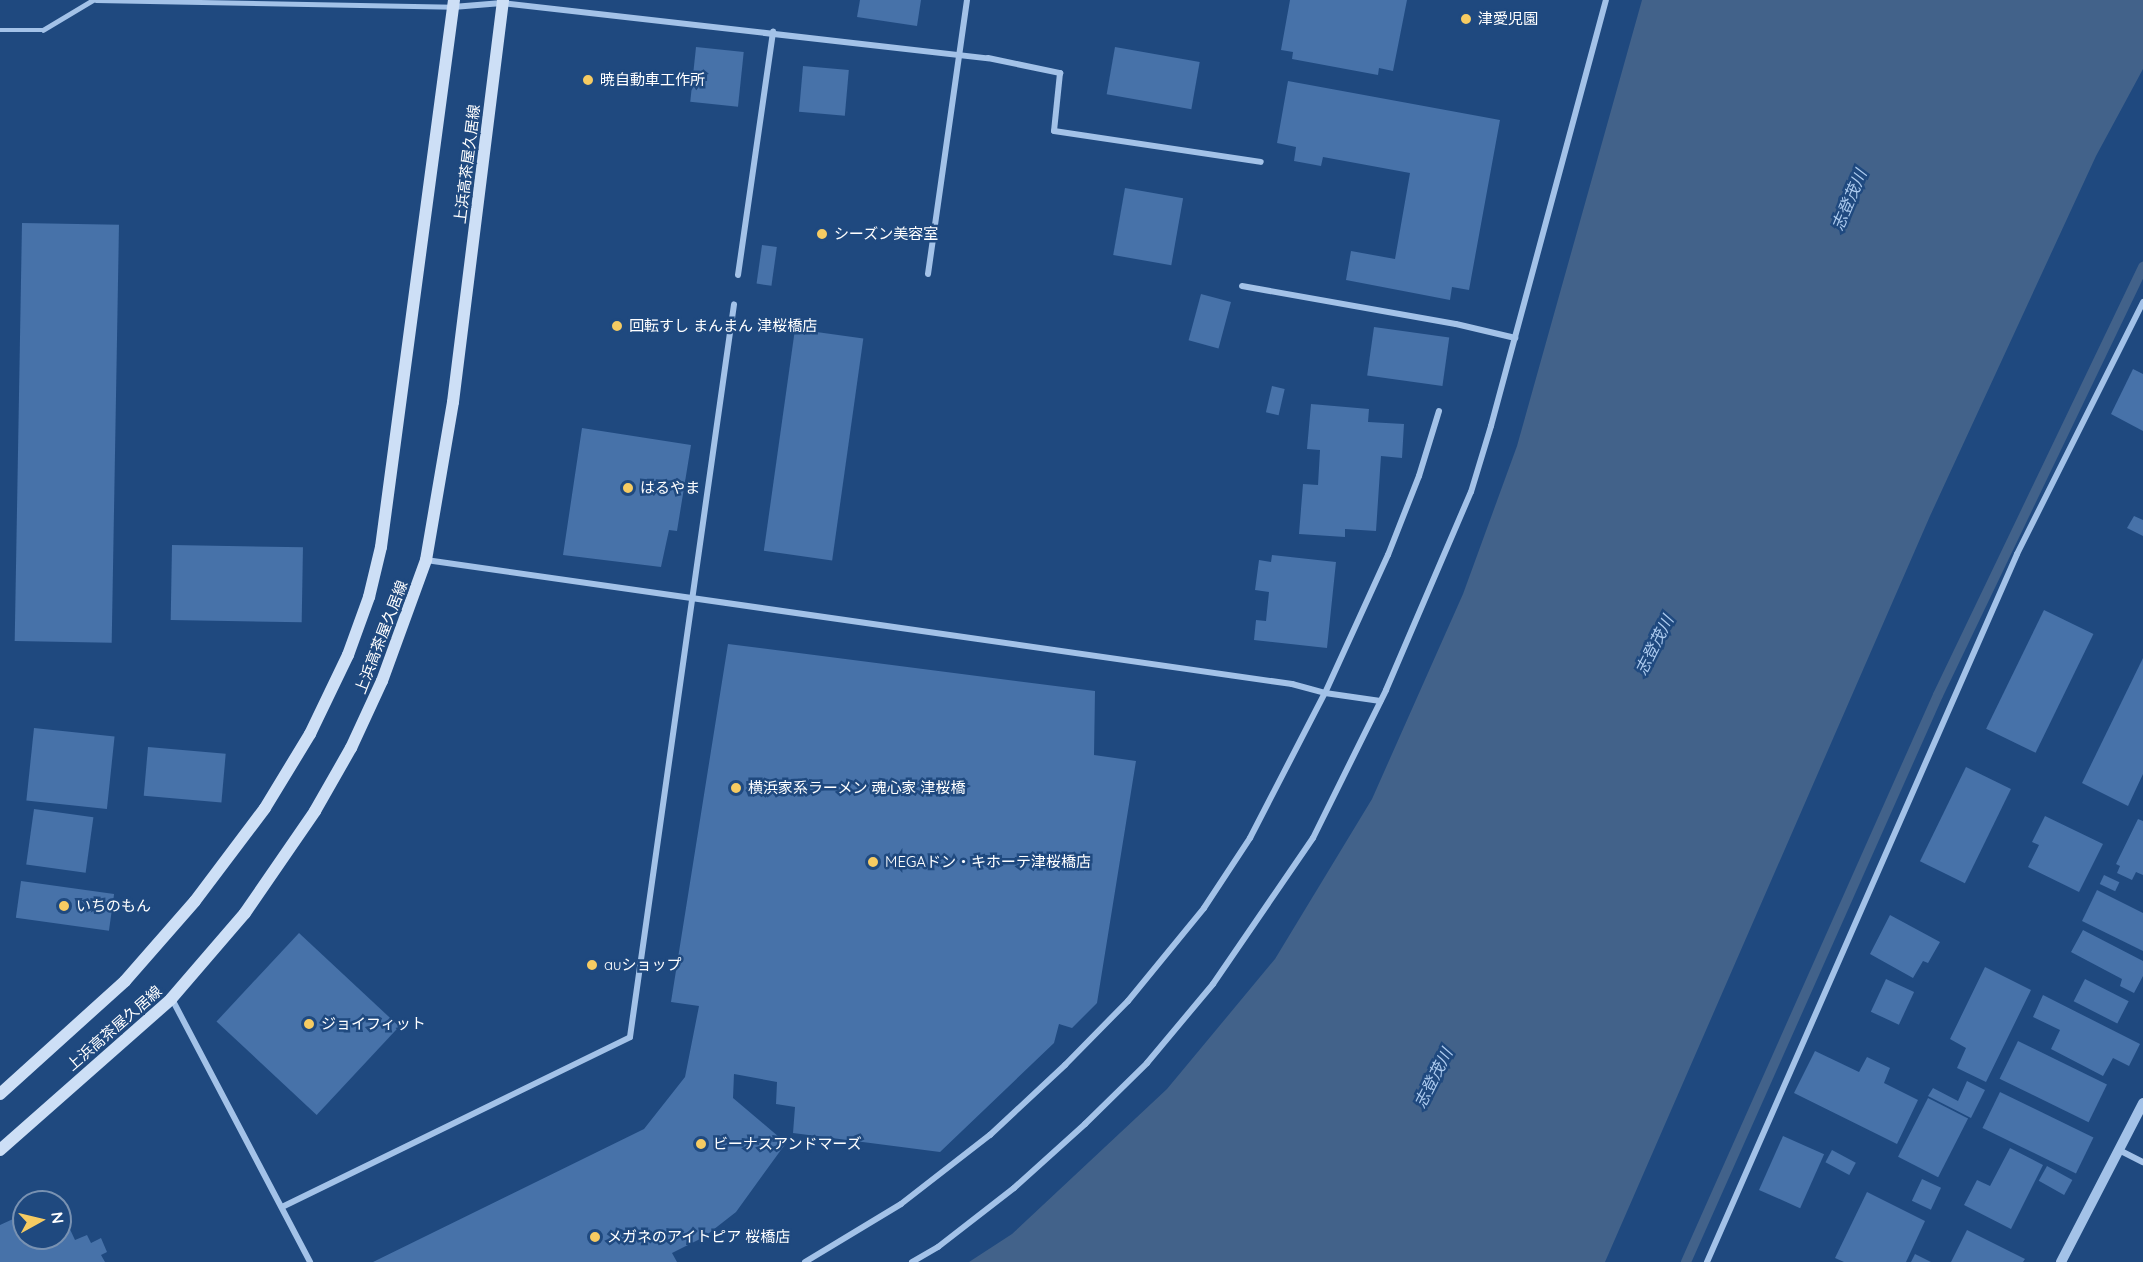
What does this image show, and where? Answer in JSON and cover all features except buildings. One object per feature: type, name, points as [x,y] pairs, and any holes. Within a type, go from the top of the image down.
[{"type":"main road","name":"上浜高茶屋久居線","points":[[0,1150],[171,999],[244,914],[315,810],[351,748],[382,681],[426,560],[453,402],[502,1]]},
{"type":"main road","name":"上浜高茶屋久居線","points":[[0,1094],[125,981],[195,901],[266,808],[310,734],[348,655],[369,597],[381,547],[453,4]]},
{"type":"street","points":[[928,274],[968,0]]},
{"type":"street","points":[[912,1262],[938,1247],[1014,1188],[1085,1124],[1147,1063],[1214,984],[1313,838],[1380,701],[1471,492],[1606,0]]},
{"type":"street","points":[[453,4],[502,1],[960,53],[1060,73],[1054,131],[1261,162]]},
{"type":"street","points":[[738,275],[773,31]]},
{"type":"street","points":[[1242,286],[1456,324],[1515,338]]},
{"type":"street","points":[[1707,1262],[2017,554],[2143,302]]},
{"type":"street","points":[[282,1207],[630,1037],[734,304]]},
{"type":"street","points":[[805,1262],[901,1204],[990,1135],[1065,1065],[1128,1001],[1204,908],[1250,838],[1325,693],[1388,555],[1419,476],[1439,411]]},
{"type":"street","points":[[426,560],[1292,684],[1325,693],[1380,701]]},
{"type":"street","points":[[171,999],[310,1262]]},
{"type":"street","points":[[2061,1262],[2143,1103]]},
{"type":"street","points":[[2119,1150],[2143,1162]]},
{"type":"lane","points":[[0,30],[44,30],[94,0],[453,4]]},
{"type":"water","name":"志登茂川","points":[[1642,0],[2143,0],[2143,69],[2096,156],[1930,516],[1605,1262],[969,1262],[1012,1234],[1167,1089],[1275,959],[1372,799],[1463,594],[1517,446]]},
{"type":"waterway","points":[[1686,1262],[1938,695],[2143,267]]},
{"type":"place","name":"津愛児園","points":[[1466,19]]},
{"type":"place","name":"暁自動車工作所","points":[[588,80]]},
{"type":"place","name":"シーズン美容室","points":[[822,234]]},
{"type":"place","name":"回転すし まんまん 津桜橋店","points":[[617,326]]},
{"type":"place","name":"はるやま","points":[[628,488]]},
{"type":"place","name":"横浜家系ラーメン 魂心家 津桜橋","points":[[736,788]]},
{"type":"place","name":"MEGAドン・キホーテ津桜橋店","points":[[873,862]]},
{"type":"place","name":"いちのもん","points":[[64,906]]},
{"type":"place","name":"auショップ","points":[[592,965]]},
{"type":"place","name":"ジョイフィット","points":[[309,1024]]},
{"type":"place","name":"ビーナスアンドマーズ","points":[[701,1144]]},
{"type":"place","name":"メガネのアイトピア 桜橋店","points":[[595,1237]]}]
